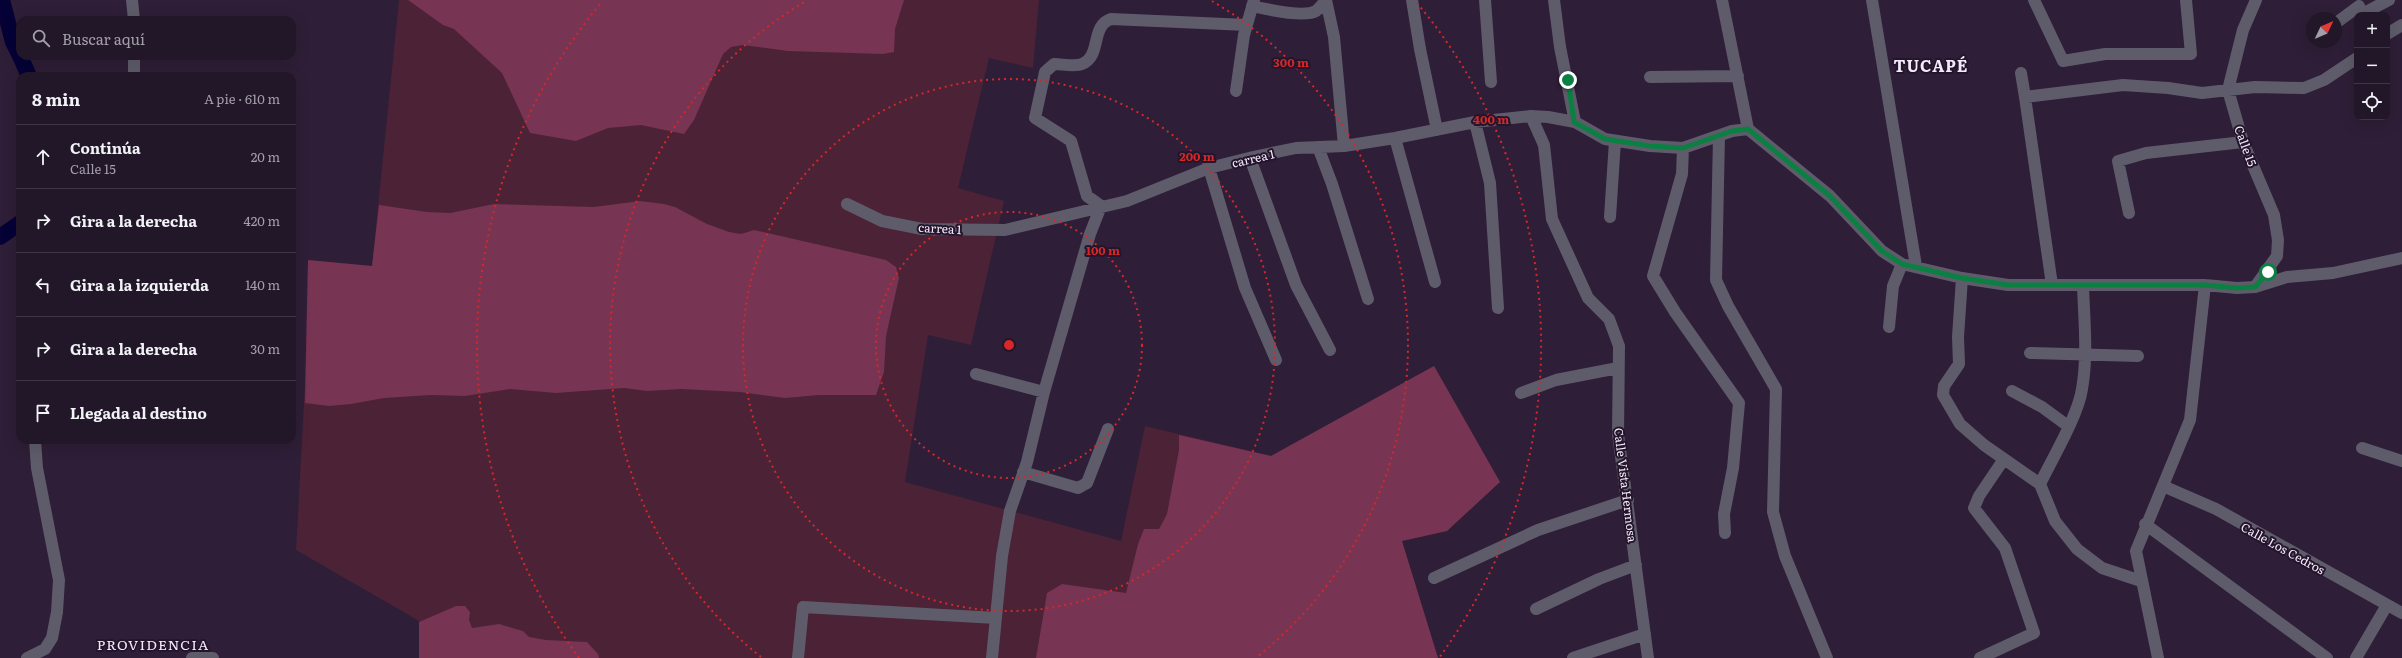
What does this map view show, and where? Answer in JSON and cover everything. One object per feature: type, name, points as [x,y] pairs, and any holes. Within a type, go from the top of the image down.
[{"type":"street","points":[[132,0],[134,16]]},
{"type":"street","points":[[1412,0],[1420,49],[1437,130]]},
{"type":"street","points":[[1485,0],[1491,82]]},
{"type":"street","points":[[1554,0],[1560,47],[1574,122],[1605,139],[1650,146],[1683,148],[1732,131],[1748,129]]},
{"type":"street","points":[[1722,0],[1748,129],[1830,196],[1882,251],[1902,264],[1916,266],[1962,278],[2008,285],[2205,285],[2237,288],[2255,287],[2287,277],[2333,273],[2402,258]]},
{"type":"street","points":[[1872,0],[1916,266]]},
{"type":"street","points":[[2034,0],[2063,61],[2105,54],[2191,54],[2186,0]]},
{"type":"street","points":[[2228,90],[2243,30],[2256,0]]},
{"type":"street","points":[[2342,20],[2360,9],[2389,0]]},
{"type":"street","points":[[1236,91],[1247,25],[1253,3],[1267,10],[1304,13],[1316,11],[1325,1],[1331,17],[1334,37],[1344,146]]},
{"type":"street","points":[[992,658],[1002,556],[1010,511],[1023,472],[1044,392],[1090,234],[1101,206],[1087,196],[1071,141],[1035,118],[1045,72],[1054,64],[1082,64],[1088,60],[1092,53],[1098,31],[1105,21],[1111,19],[1247,25]]},
{"type":"street","points":[[2390,32],[2402,25]]},
{"type":"street","points":[[134,60],[134,72]]},
{"type":"street","points":[[2025,97],[2123,85],[2168,88],[2202,93],[2254,87],[2304,88],[2324,80],[2354,60]]},
{"type":"street","points":[[2021,73],[2052,285]]},
{"type":"street","points":[[1650,77],[1738,76]]},
{"type":"street","name":"Calle 15","points":[[2228,90],[2243,142],[2274,215],[2278,240],[2277,256],[2255,287]]},
{"type":"street","name":"carrea 1","points":[[847,204],[882,221],[922,229],[1005,230],[1127,201],[1209,168],[1296,148],[1344,146],[1395,138],[1475,122],[1531,116],[1574,122]]},
{"type":"street","name":"Calle Vista Hermosa","points":[[1531,116],[1544,145],[1552,219],[1588,298],[1608,319],[1618,346],[1618,434],[1648,658]]},
{"type":"street","points":[[1475,122],[1490,183],[1498,308]]},
{"type":"street","points":[[1719,136],[1716,280],[1728,306],[1776,389],[1773,512],[1785,556],[1827,658]]},
{"type":"street","points":[[1395,138],[1435,282]]},
{"type":"street","points":[[1610,217],[1615,141]]},
{"type":"street","points":[[2129,213],[2118,161],[2146,153],[2243,142]]},
{"type":"street","points":[[1318,147],[1332,184],[1368,299]]},
{"type":"street","points":[[1683,148],[1682,174],[1653,276],[1675,312],[1739,403],[1733,468],[1724,514],[1725,533]]},
{"type":"street","points":[[1250,158],[1296,285],[1330,350]]},
{"type":"street","points":[[1209,168],[1245,288],[1276,360]]},
{"type":"street","points":[[1889,327],[1893,286],[1902,264]]},
{"type":"street","points":[[1962,278],[1958,336],[1959,364],[1944,386],[1944,395],[1960,424],[2004,459],[2040,484],[2056,521],[2077,549],[2102,568],[2141,580]]},
{"type":"street","points":[[2040,484],[2068,426],[2082,390],[2085,354],[2083,285]]},
{"type":"street","points":[[2158,658],[2136,551],[2145,524],[2163,486],[2190,420],[2205,285]]},
{"type":"street","points":[[2030,354],[2138,356]]},
{"type":"street","points":[[1521,393],[1556,380],[1618,368]]},
{"type":"street","points":[[976,374],[1044,392]]},
{"type":"street","points":[[2012,391],[2042,407],[2068,426]]},
{"type":"street","points":[[1023,472],[1078,488],[1087,483],[1108,429]]},
{"type":"street","points":[[27,658],[45,649],[52,638],[57,612],[59,580],[37,468],[35,444]]},
{"type":"street","points":[[2362,448],[2402,461]]},
{"type":"street","points":[[1980,658],[2034,633],[2005,548],[1974,508],[1979,496],[2004,459]]},
{"type":"street","name":"Calle Los Cedros","points":[[2163,486],[2216,509],[2402,613]]},
{"type":"street","points":[[1434,578],[1538,530],[1628,500]]},
{"type":"street","points":[[2145,524],[2327,658]]},
{"type":"street","points":[[1536,609],[1599,579],[1636,565]]},
{"type":"street","points":[[2356,658],[2387,605]]},
{"type":"street","points":[[798,658],[803,608],[996,618]]},
{"type":"street","points":[[1573,658],[1645,634]]},
{"type":"street","points":[[192,658],[213,658]]},
{"type":"shaded area","points":[[399,0],[1039,0],[1033,68],[989,58],[958,188],[1004,201],[971,345],[928,335],[905,482],[1121,541],[1145,426],[1271,456],[1434,366],[1500,482],[1447,531],[1402,541],[1438,658],[419,658],[419,621],[296,550],[305,384],[308,260],[372,266]]},
{"type":"shaded area","points":[[408,0],[904,0],[895,29],[894,52],[883,54],[788,51],[743,45],[731,47],[723,54],[694,120],[684,134],[641,125],[608,128],[576,141],[530,133],[502,73],[454,29],[443,25]]},
{"type":"shaded area","points":[[640,201],[675,207],[707,224],[729,232],[741,234],[754,230],[886,260],[896,267],[899,278],[886,336],[884,372],[876,395],[819,395],[785,398],[740,392],[681,389],[647,391],[624,388],[556,393],[510,389],[465,396],[431,395],[384,398],[329,406],[305,403],[308,260],[372,266],[379,205],[427,212],[450,213],[494,204],[594,207]]},
{"type":"shaded area","points":[[1434,366],[1500,482],[1447,531],[1402,541],[1438,658],[1036,658],[1047,593],[1062,584],[1126,593],[1138,544],[1144,529],[1159,529],[1167,514],[1179,450],[1179,435],[1271,456]]},
{"type":"shaded area","points":[[456,606],[465,606],[470,612],[469,620],[472,628],[499,624],[523,631],[529,637],[546,640],[587,642],[598,654],[599,658],[419,658],[419,622]]},
{"type":"waterway","points":[[2,0],[16,48]]},
{"type":"waterway","points":[[22,60],[27,72]]},
{"type":"waterway","points":[[0,237],[16,226]]},
{"type":"district","name":"TUCAPÉ","points":[[1931,65]]},
{"type":"district","name":"PROVIDENCIA","points":[[153,644]]},
{"type":"route","points":[[1568,80],[1574,122],[1605,139],[1650,146],[1683,148],[1732,131],[1748,129],[1830,196],[1850,215],[1866,235],[1882,251],[1902,264],[1916,266],[1962,278],[2008,285],[2153,287],[2205,285],[2237,288],[2255,287],[2268,272]]}]
